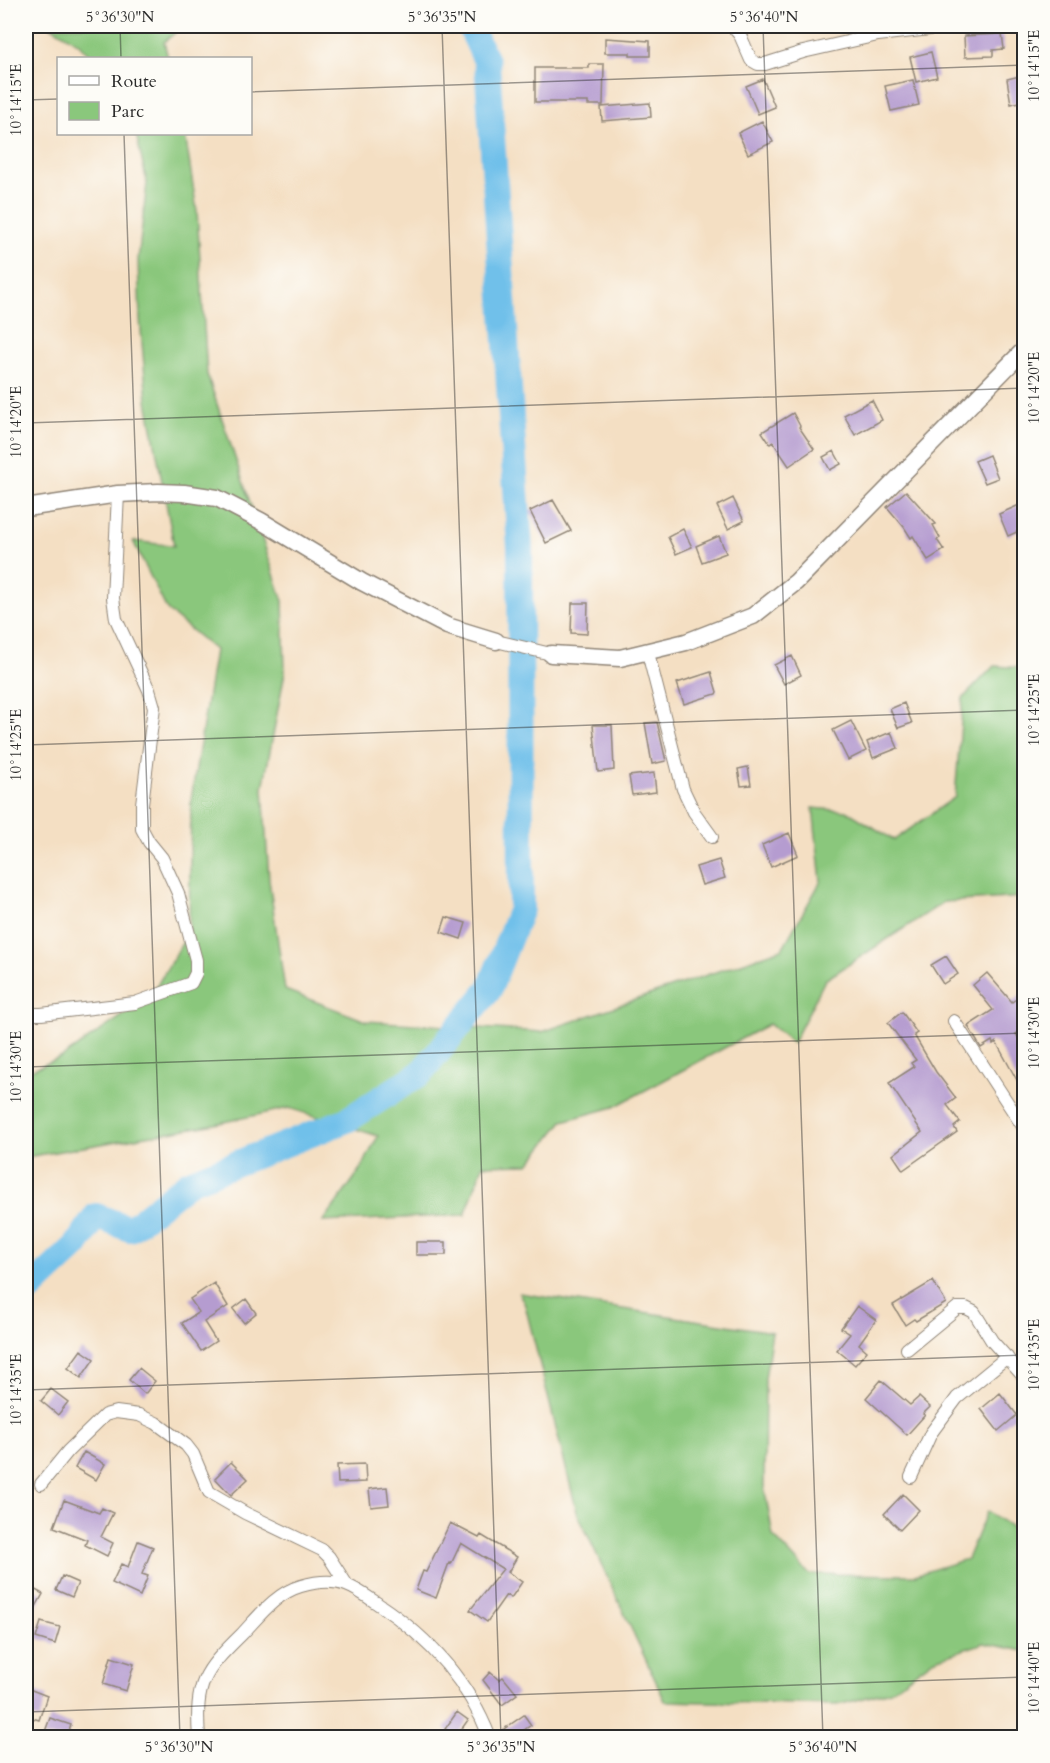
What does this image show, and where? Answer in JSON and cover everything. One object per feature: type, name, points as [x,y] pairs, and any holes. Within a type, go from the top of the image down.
[{"type":"street","points":[[732,26],[740,35],[751,60],[758,64],[765,64],[803,52],[878,35],[956,26]]},
{"type":"street","points":[[26,508],[118,494],[184,493],[217,498],[261,520],[362,582],[447,626],[551,654],[620,658],[686,642],[753,616],[796,582],[1024,351]]},
{"type":"street","points":[[26,1014],[135,1003],[191,983],[196,973],[196,960],[178,893],[162,858],[142,829],[142,804],[154,707],[149,690],[116,619],[113,598],[118,494]]},
{"type":"street","points":[[648,652],[683,789],[694,812],[712,837]]},
{"type":"street","points":[[954,1021],[1024,1128]]},
{"type":"street","points":[[907,1349],[957,1308],[966,1308],[974,1312],[992,1341],[1024,1377]]},
{"type":"street","points":[[911,1477],[931,1433],[957,1398],[1007,1357]]},
{"type":"street","points":[[41,1484],[68,1451],[105,1414],[116,1412],[139,1415],[156,1423],[186,1445],[193,1454],[209,1492],[245,1513],[322,1550],[347,1585]]},
{"type":"street","points":[[199,1737],[197,1709],[200,1688],[211,1667],[225,1650],[278,1598],[299,1587],[334,1582],[347,1585],[398,1617],[430,1645],[452,1668],[490,1737]]},
{"type":"green space","points":[[50,26],[183,26],[164,42],[168,57],[91,57],[78,43]]},
{"type":"green space","points":[[136,135],[185,135],[197,211],[207,374],[283,601],[285,672],[263,788],[269,880],[285,990],[366,1021],[542,1032],[782,949],[821,881],[813,808],[847,811],[894,840],[955,797],[963,698],[994,666],[1024,668],[1024,897],[944,902],[825,980],[793,1043],[769,1024],[614,1107],[563,1121],[529,1164],[483,1165],[465,1215],[323,1222],[361,1169],[378,1136],[289,1108],[210,1125],[26,1157],[26,1072],[62,1057],[150,997],[189,932],[191,800],[215,650],[167,610],[133,541],[174,546],[147,401],[140,319],[138,260],[147,183]]},
{"type":"green space","points":[[519,1293],[772,1332],[765,1379],[764,1486],[773,1536],[809,1574],[915,1575],[967,1559],[987,1511],[1024,1535],[1024,1651],[984,1643],[933,1660],[890,1691],[838,1705],[665,1701],[577,1512],[525,1305]]},
{"type":"building","points":[[1002,34],[1004,49],[993,50],[993,56],[965,57],[964,36]]},
{"type":"building","points":[[605,38],[650,41],[650,56],[605,53]]},
{"type":"building","points":[[931,52],[937,77],[916,82],[910,57]]},
{"type":"building","points":[[589,64],[604,64],[603,105],[588,105],[588,102],[535,102],[535,68],[589,68]]},
{"type":"building","points":[[1024,75],[1024,101],[1011,104],[1007,79]]},
{"type":"building","points":[[763,79],[775,107],[758,114],[746,86]]},
{"type":"building","points":[[913,80],[919,105],[891,111],[885,86]]},
{"type":"building","points":[[650,103],[651,117],[602,121],[601,107]]},
{"type":"building","points":[[762,121],[773,142],[748,154],[738,133]]},
{"type":"building","points":[[872,400],[882,420],[855,435],[844,415]]},
{"type":"building","points":[[793,413],[799,427],[814,449],[789,466],[773,442],[770,444],[762,432]]},
{"type":"building","points":[[834,451],[841,464],[830,470],[823,457]]},
{"type":"building","points":[[989,455],[998,478],[985,483],[975,461]]},
{"type":"building","points":[[906,491],[936,524],[933,525],[940,538],[937,540],[944,550],[928,560],[913,536],[911,538],[887,507]]},
{"type":"building","points":[[733,498],[744,521],[728,529],[717,506]]},
{"type":"building","points":[[553,500],[571,531],[546,543],[530,511]]},
{"type":"building","points":[[1024,503],[1024,524],[1018,527],[1019,531],[1008,536],[999,514]]},
{"type":"building","points":[[683,529],[692,547],[676,554],[668,537]]},
{"type":"building","points":[[719,536],[726,553],[702,562],[696,546]]},
{"type":"building","points":[[572,603],[588,603],[587,634],[571,633]]},
{"type":"building","points":[[792,656],[801,675],[784,684],[774,665]]},
{"type":"building","points":[[711,672],[716,694],[684,704],[677,683]]},
{"type":"building","points":[[904,703],[912,723],[898,728],[890,709]]},
{"type":"building","points":[[851,721],[866,751],[848,760],[833,730]]},
{"type":"building","points":[[657,722],[666,761],[652,764],[645,723]]},
{"type":"building","points":[[593,725],[612,725],[614,770],[598,772]]},
{"type":"building","points":[[891,732],[898,748],[873,758],[867,742]]},
{"type":"building","points":[[748,767],[751,785],[741,786],[738,769]]},
{"type":"building","points":[[654,773],[656,792],[632,795],[629,776]]},
{"type":"building","points":[[789,833],[798,855],[771,867],[762,845]]},
{"type":"building","points":[[719,860],[725,878],[702,885],[696,867]]},
{"type":"building","points":[[446,917],[466,923],[461,939],[441,932]]},
{"type":"building","points":[[946,956],[958,974],[943,984],[931,965]]},
{"type":"building","points":[[987,973],[1012,1002],[1024,993],[1024,1027],[1016,1034],[1024,1049],[1024,1093],[996,1042],[993,1044],[992,1041],[981,1048],[968,1026],[993,1010],[973,985]]},
{"type":"building","points":[[902,1012],[917,1033],[914,1035],[936,1072],[956,1098],[947,1105],[960,1122],[954,1127],[957,1132],[903,1170],[893,1155],[922,1132],[889,1083],[914,1067],[911,1063],[916,1060],[888,1023]]},
{"type":"building","points":[[416,1242],[446,1242],[446,1255],[416,1255]]},
{"type":"building","points":[[933,1281],[946,1303],[905,1325],[893,1305]]},
{"type":"building","points":[[214,1283],[228,1306],[204,1322],[216,1341],[201,1351],[182,1323],[199,1312],[190,1299]]},
{"type":"building","points":[[246,1299],[256,1313],[244,1323],[233,1309]]},
{"type":"building","points":[[857,1306],[876,1320],[859,1344],[867,1351],[855,1365],[837,1350],[850,1334],[841,1328]]},
{"type":"building","points":[[81,1350],[94,1359],[81,1378],[68,1368]]},
{"type":"building","points":[[139,1368],[155,1381],[145,1394],[129,1380]]},
{"type":"building","points":[[881,1380],[910,1405],[919,1397],[930,1407],[907,1435],[866,1398]]},
{"type":"building","points":[[51,1389],[68,1402],[58,1415],[41,1401]]},
{"type":"building","points":[[1000,1393],[1017,1415],[998,1431],[981,1409]]},
{"type":"building","points":[[84,1452],[105,1464],[96,1480],[75,1468]]},
{"type":"building","points":[[231,1462],[248,1479],[231,1495],[215,1478]]},
{"type":"building","points":[[365,1464],[366,1482],[338,1483],[337,1465]]},
{"type":"building","points":[[387,1487],[389,1505],[371,1507],[369,1489]]},
{"type":"building","points":[[903,1494],[919,1510],[900,1530],[884,1514]]},
{"type":"building","points":[[64,1500],[99,1513],[102,1508],[113,1513],[101,1537],[113,1543],[107,1556],[85,1545],[87,1540],[54,1527]]},
{"type":"building","points":[[450,1523],[479,1538],[481,1535],[517,1557],[508,1572],[522,1582],[511,1598],[506,1595],[487,1622],[470,1610],[503,1569],[461,1543],[451,1564],[449,1563],[436,1598],[416,1590],[423,1571],[426,1572]]},
{"type":"building","points":[[138,1541],[153,1547],[142,1574],[148,1576],[140,1596],[112,1583],[121,1564],[128,1567]]},
{"type":"building","points":[[62,1576],[78,1583],[72,1597],[56,1590]]},
{"type":"building","points":[[26,1585],[43,1594],[33,1612],[26,1608]]},
{"type":"building","points":[[41,1622],[60,1627],[55,1644],[36,1638]]},
{"type":"building","points":[[111,1657],[134,1664],[126,1691],[103,1684]]},
{"type":"building","points":[[490,1672],[499,1680],[503,1677],[517,1694],[502,1705],[483,1680]]},
{"type":"building","points":[[29,1689],[47,1696],[39,1720],[26,1716],[26,1698]]},
{"type":"building","points":[[457,1712],[468,1720],[456,1737],[445,1729]]},
{"type":"building","points":[[524,1715],[531,1725],[514,1737],[510,1737],[504,1729]]},
{"type":"building","points":[[50,1718],[71,1725],[67,1737],[43,1737]]},
{"type":"waterway","points":[[26,1293],[76,1246],[96,1216],[130,1229],[189,1182],[347,1120],[421,1073],[489,990],[521,909],[520,548],[487,63],[470,26]]}]
